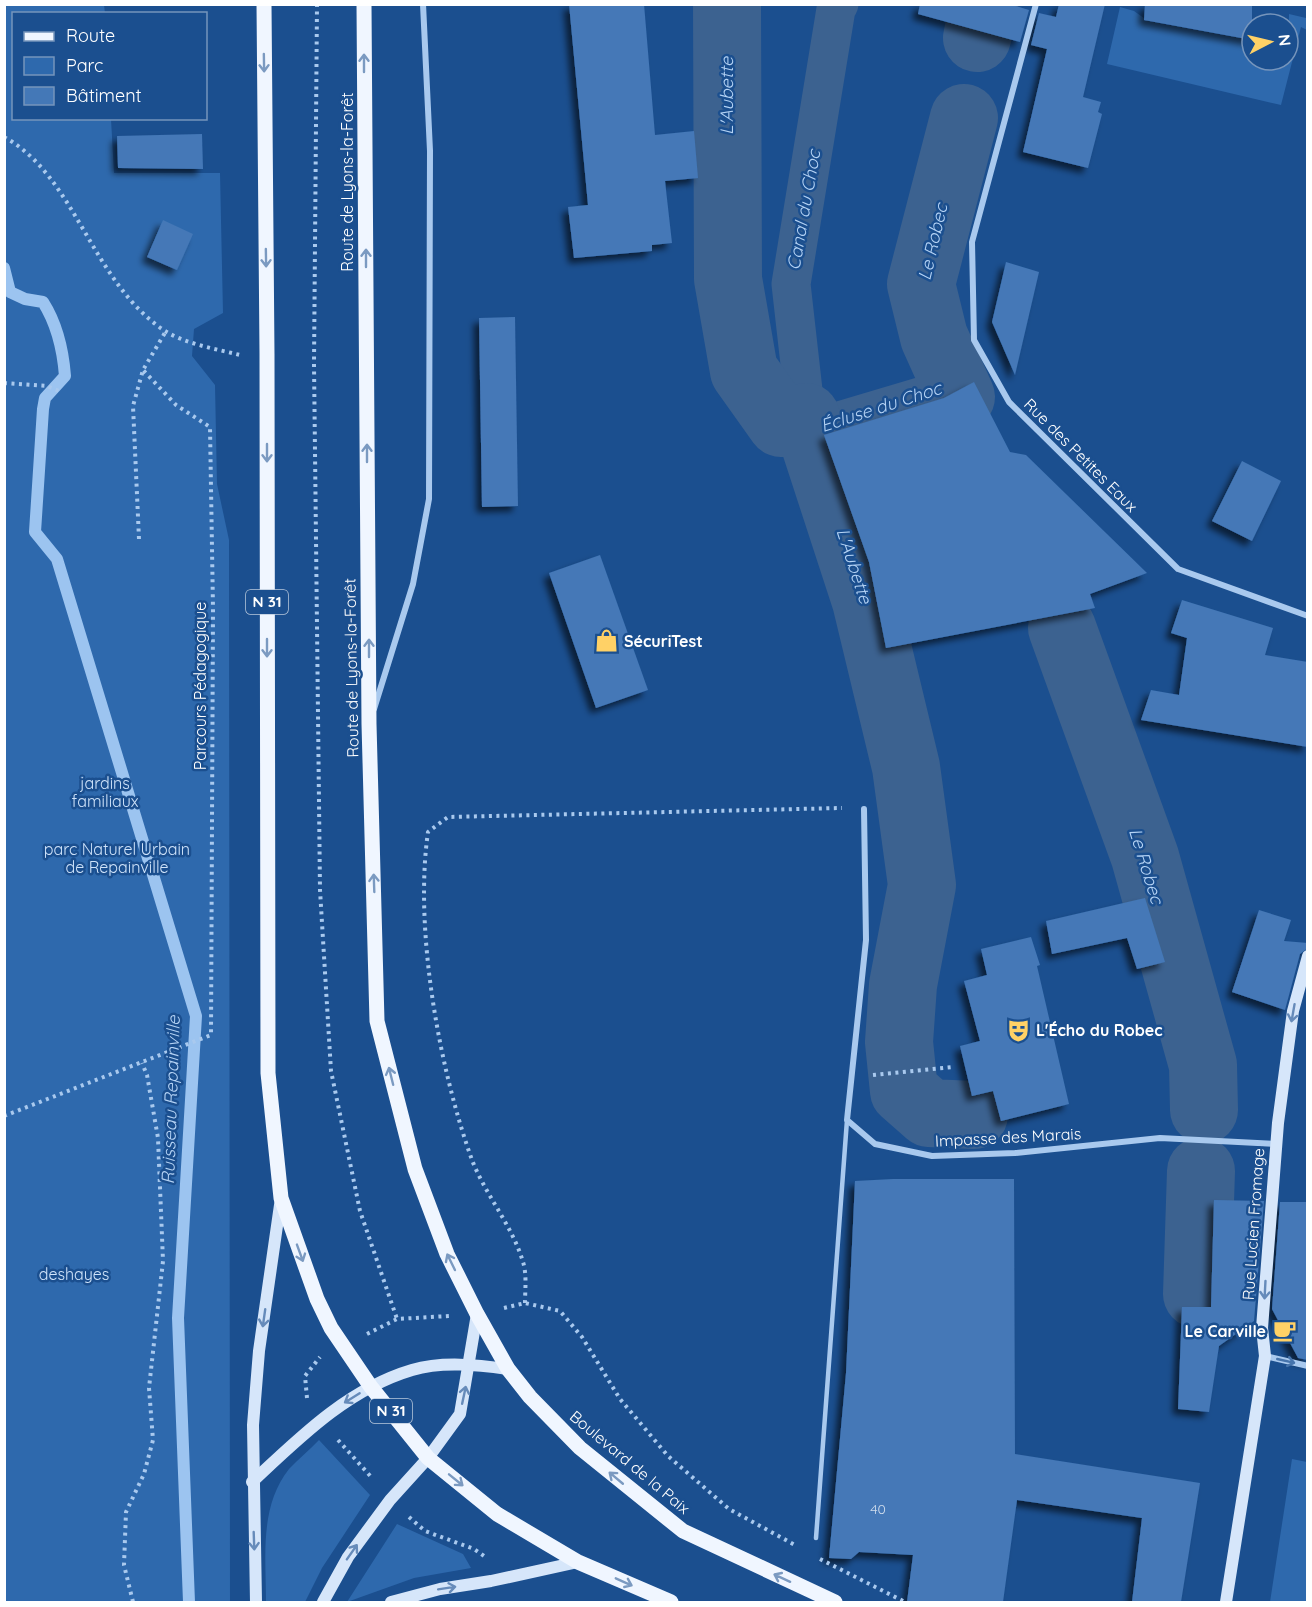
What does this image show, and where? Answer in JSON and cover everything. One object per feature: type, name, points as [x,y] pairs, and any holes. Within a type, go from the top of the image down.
[{"type":"main road","name":"N 31","points":[[264,4],[268,1073],[281,1198],[316,1299],[331,1328],[371,1387],[428,1458],[497,1514],[578,1562],[671,1602]]},
{"type":"main road","name":"Route de Lyons-la-Forêt","points":[[364,4],[369,724],[378,1021],[415,1169],[447,1254],[477,1314]]},
{"type":"main road","name":"Rue Lucien Fromage","points":[[1226,1602],[1265,1356],[1262,1328],[1276,1144],[1293,1011],[1308,956]]},
{"type":"main road","points":[[256,1602],[252,1482],[253,1425],[259,1351],[281,1198]]},
{"type":"main road","points":[[323,1602],[348,1557],[390,1500],[428,1458],[460,1414],[477,1314]]},
{"type":"main road","name":"Boulevard de la Paix","points":[[477,1314],[508,1369],[530,1397],[580,1448],[683,1531],[835,1602]]},
{"type":"main road","points":[[252,1482],[319,1419],[371,1387],[414,1369],[470,1364],[508,1369]]},
{"type":"main road","points":[[391,1602],[440,1589],[491,1581],[578,1562]]},
{"type":"street","points":[[369,724],[412,584],[429,499],[430,151],[423,4]]},
{"type":"street","name":"Rue des Petites Eaux","points":[[1036,4],[972,242],[974,340],[1009,402],[1178,569],[1308,616]]},
{"type":"street","points":[[847,1120],[866,939],[864,809]]},
{"type":"street","name":"Impasse des Marais","points":[[847,1120],[875,1144],[932,1156],[1015,1153],[1160,1138],[1276,1144]]},
{"type":"street","points":[[1265,1356],[1308,1366]]},
{"type":"lane","points":[[816,1538],[847,1120]]},
{"type":"path","points":[[317,4],[314,364],[320,890],[331,1071],[360,1211],[397,1318]]},
{"type":"path","points":[[4,137],[36,163],[63,196],[110,276],[130,301],[166,331],[192,342],[243,356],[267,354]]},
{"type":"path","points":[[139,539],[133,406],[143,370],[166,331]]},
{"type":"path","name":"Parcours Pédagogique","points":[[142,1063],[211,1035],[213,609],[210,427],[176,405],[143,370]]},
{"type":"path","points":[[4,383],[47,386],[59,391]]},
{"type":"path","points":[[799,1547],[729,1509],[669,1456],[620,1399],[582,1337],[560,1311],[525,1303],[524,1263],[473,1162],[448,1078],[427,952],[424,862],[428,832],[448,817],[759,808],[864,809]]},
{"type":"path","points":[[4,1116],[142,1063],[147,1075],[158,1138],[163,1261],[149,1388],[153,1440],[144,1474],[126,1512],[124,1565],[133,1602]]},
{"type":"path","points":[[882,1075],[953,1067]]},
{"type":"path","points":[[819,1558],[904,1602]]},
{"type":"green space","name":"parc Naturel Urbain de Repainville","points":[[5,5],[104,5],[105,12],[12,12],[12,120],[111,120],[114,173],[220,173],[223,313],[194,329],[192,356],[215,385],[217,484],[229,540],[230,1602],[5,1602]]},
{"type":"green space","points":[[1120,7],[1134,11],[1148,21],[1240,38],[1240,72],[1289,72],[1281,105],[1107,64]]},
{"type":"green space","points":[[1307,13],[1307,30],[1301,27],[1300,31],[1300,17],[1306,18]]},
{"type":"green space","points":[[319,1440],[370,1495],[322,1568],[305,1602],[266,1602],[266,1533],[273,1499],[289,1469]]},
{"type":"green space","points":[[1292,1459],[1307,1462],[1307,1602],[1270,1602]]},
{"type":"green space","points":[[397,1524],[463,1554],[471,1568],[414,1578],[347,1602]]},
{"type":"building","points":[[569,4],[644,4],[655,135],[694,131],[698,178],[665,181],[672,243],[652,245],[652,251],[574,258],[568,207],[588,205]]},
{"type":"building","points":[[920,4],[1009,4],[1029,10],[1020,42],[918,14]]},
{"type":"building","points":[[1059,4],[1105,4],[1083,97],[1101,102],[1098,112],[1102,114],[1088,168],[1023,152],[1047,49],[1031,45],[1039,13],[1056,17]]},
{"type":"building","points":[[1145,4],[1252,4],[1252,12],[1240,12],[1240,38],[1144,20]]},
{"type":"building","points":[[202,134],[203,169],[118,168],[117,136]]},
{"type":"building","points":[[163,220],[193,234],[177,270],[147,257]]},
{"type":"building","points":[[1006,262],[1039,272],[1015,375],[992,322]]},
{"type":"building","points":[[515,317],[518,506],[482,507],[479,318]]},
{"type":"building","points":[[974,382],[1010,452],[1026,455],[1147,573],[1090,594],[1095,608],[886,648],[869,562],[824,435],[944,398]]},
{"type":"building","points":[[1242,461],[1281,481],[1252,541],[1212,521]]},
{"type":"building","points":[[600,555],[648,690],[596,708],[549,573]]},
{"type":"building","points":[[1182,600],[1273,628],[1265,655],[1308,662],[1308,747],[1141,720],[1151,690],[1179,695],[1187,638],[1171,633]]},
{"type":"building","points":[[1145,898],[1165,962],[1137,969],[1127,938],[1052,954],[1046,921]]},
{"type":"building","points":[[1259,910],[1291,920],[1284,941],[1308,943],[1308,948],[1300,954],[1285,1010],[1232,992]]},
{"type":"building","points":[[1031,937],[1040,965],[1037,966],[1069,1104],[1001,1121],[993,1091],[972,1096],[960,1046],[980,1041],[964,981],[987,975],[981,949]]},
{"type":"building","points":[[1014,1179],[1015,1454],[1200,1483],[1181,1602],[1132,1602],[1142,1518],[1017,1500],[1003,1602],[907,1602],[913,1555],[859,1552],[851,1559],[829,1558],[846,1373],[855,1181]]},
{"type":"building","points":[[1214,1200],[1264,1201],[1254,1321],[1219,1346],[1209,1412],[1178,1409],[1182,1307],[1211,1307]]},
{"type":"building","points":[[1280,1202],[1308,1202],[1308,1360],[1298,1358],[1272,1309]]},
{"type":"waterway","name":"L'Aubette","points":[[727,4],[728,279],[744,371],[781,423],[806,417],[866,601],[906,767],[922,885],[903,985],[899,1042],[904,1091],[929,1113],[974,1115]]},
{"type":"waterway","name":"Canal du Choc","points":[[806,417],[791,284],[836,9],[839,4]]},
{"type":"waterway","name":"Le Robec","points":[[977,38],[984,4]]},
{"type":"waterway","name":"Le Robec","points":[[961,397],[934,337],[921,284],[964,118]]},
{"type":"waterway","name":"Ruisseau Repainville","points":[[4,268],[10,292],[25,299],[43,302],[48,310],[56,328],[64,366],[65,376],[45,398],[43,409],[35,532],[57,559],[196,1016],[178,1318],[189,1602]]},
{"type":"waterway","name":"Écluse du Choc","points":[[809,430],[940,391],[953,384]]},
{"type":"waterway","name":"Le Robec","points":[[1062,628],[1145,857],[1203,1065],[1204,1110]]},
{"type":"waterway","name":"Le Robec","points":[[1197,1294],[1201,1171]]},
{"type":"place","name":"SécuriTest","points":[[606,641]]},
{"type":"place","name":"L'Écho du Robec","points":[[1018,1030]]},
{"type":"place","name":"Le Carville","points":[[1284,1331]]},
{"type":"park label","name":"jardins familiaux","points":[[105,792]]},
{"type":"park label","name":"deshayes","points":[[74,1274]]}]
